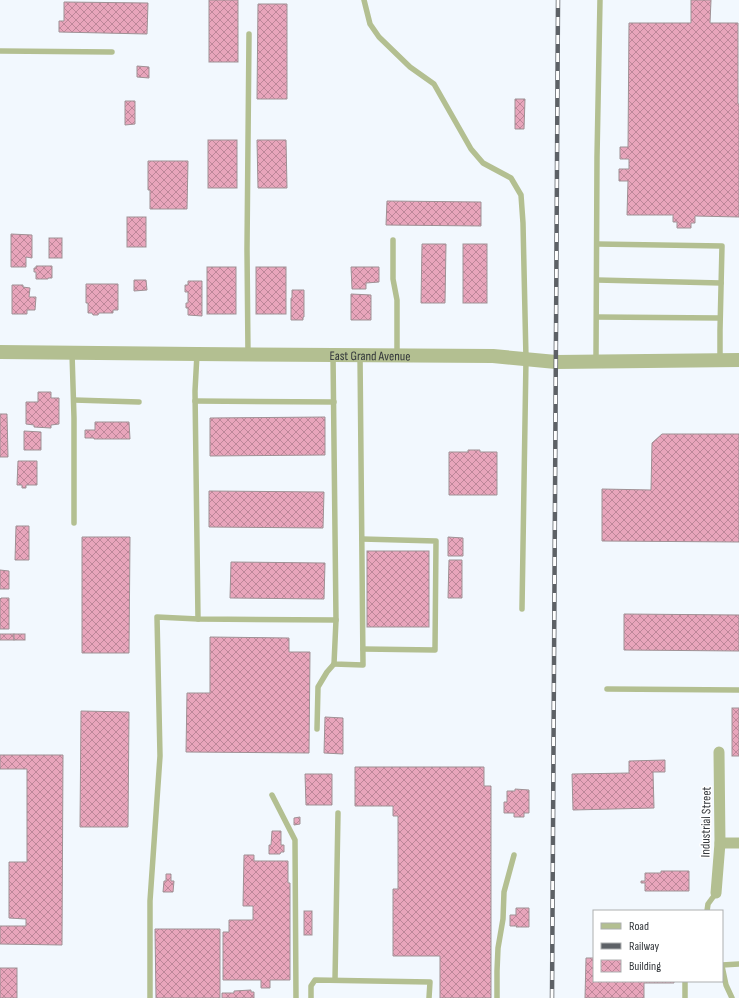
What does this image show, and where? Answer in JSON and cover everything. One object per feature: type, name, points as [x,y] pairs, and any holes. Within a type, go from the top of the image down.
[{"type":"street","name":"East Grand Avenue","points":[[0,352],[493,356],[556,362],[739,360]]},
{"type":"street","name":"Industrial Street","points":[[716,893],[720,843],[719,752]]},
{"type":"street","points":[[720,843],[739,842]]},
{"type":"lane","points":[[364,0],[370,24],[378,37],[410,67],[434,84],[471,149],[483,163],[511,178],[522,195],[526,359],[522,608]]},
{"type":"lane","points":[[596,361],[597,149],[600,0]]},
{"type":"lane","points":[[248,354],[247,249],[249,34]]},
{"type":"lane","points":[[0,51],[112,52]]},
{"type":"lane","points":[[393,240],[393,279],[397,300],[397,355]]},
{"type":"lane","points":[[597,244],[722,246],[720,360]]},
{"type":"lane","points":[[597,280],[721,283]]},
{"type":"lane","points":[[597,316],[720,318]]},
{"type":"lane","points":[[72,352],[74,400],[74,523]]},
{"type":"lane","points":[[197,354],[198,618]]},
{"type":"lane","points":[[317,729],[318,687],[334,664],[336,620],[333,354]]},
{"type":"lane","points":[[334,664],[363,666],[360,355]]},
{"type":"lane","points":[[74,400],[139,402]]},
{"type":"lane","points":[[196,401],[334,402]]},
{"type":"lane","points":[[362,539],[436,541],[435,650],[363,648]]},
{"type":"lane","points":[[150,998],[150,902],[160,756],[157,617],[336,620]]},
{"type":"lane","points":[[607,689],[739,690]]},
{"type":"lane","points":[[272,795],[295,840],[296,998]]},
{"type":"lane","points":[[335,980],[338,813]]},
{"type":"lane","points":[[498,998],[498,948],[503,919],[504,892],[514,855]]},
{"type":"lane","points":[[707,910],[708,904],[716,893]]},
{"type":"lane","points":[[723,965],[739,964]]},
{"type":"lane","points":[[723,970],[726,985],[732,998]]},
{"type":"lane","points":[[311,998],[311,986],[314,980],[430,982],[430,998]]},
{"type":"lane","points":[[685,982],[685,998]]},
{"type":"building","points":[[209,0],[238,0],[238,62],[209,62]]},
{"type":"building","points":[[691,0],[711,0],[710,23],[738,23],[739,217],[695,216],[695,223],[691,223],[691,228],[677,228],[677,222],[673,222],[673,215],[627,215],[628,181],[619,181],[619,169],[629,169],[629,159],[620,159],[620,147],[628,147],[629,23],[691,23]]},
{"type":"building","points":[[64,2],[148,3],[147,34],[59,32],[59,21],[64,21]]},
{"type":"building","points":[[258,4],[287,4],[287,99],[257,99]]},
{"type":"building","points":[[137,66],[149,67],[149,78],[137,77]]},
{"type":"building","points":[[515,99],[525,99],[524,129],[515,129]]},
{"type":"building","points":[[125,101],[135,101],[135,124],[125,125]]},
{"type":"building","points":[[208,140],[237,140],[237,188],[208,188]]},
{"type":"building","points":[[257,140],[286,140],[287,188],[258,188]]},
{"type":"building","points":[[148,161],[188,161],[187,209],[150,209],[150,190],[148,190]]},
{"type":"building","points":[[387,201],[481,202],[481,226],[386,225]]},
{"type":"building","points":[[127,217],[146,217],[146,247],[127,247]]},
{"type":"building","points":[[11,234],[32,235],[32,258],[26,257],[26,267],[11,267]]},
{"type":"building","points":[[49,238],[62,238],[62,258],[49,258]]},
{"type":"building","points":[[422,244],[446,244],[445,303],[421,303]]},
{"type":"building","points":[[463,244],[487,244],[487,303],[463,303]]},
{"type":"building","points":[[36,266],[52,266],[52,278],[36,279],[36,272],[34,272],[34,268],[36,268]]},
{"type":"building","points":[[207,267],[236,267],[236,314],[207,314]]},
{"type":"building","points":[[256,267],[286,267],[286,314],[256,314]]},
{"type":"building","points":[[351,267],[379,267],[379,282],[366,283],[366,289],[352,289]]},
{"type":"building","points":[[134,280],[146,280],[147,290],[134,291]]},
{"type":"building","points":[[188,281],[202,281],[202,316],[188,315],[186,303],[188,303],[188,292],[185,292],[185,285],[188,285]]},
{"type":"building","points":[[86,284],[118,284],[118,310],[113,310],[113,313],[99,313],[98,315],[88,313],[88,303],[86,303]]},
{"type":"building","points":[[12,285],[23,285],[23,287],[30,288],[29,297],[36,297],[35,310],[27,310],[27,314],[12,314]]},
{"type":"building","points":[[292,290],[304,290],[303,320],[291,320]]},
{"type":"building","points":[[351,294],[371,295],[371,320],[351,320]]},
{"type":"building","points":[[38,392],[51,392],[51,398],[59,398],[59,424],[51,425],[51,428],[34,427],[34,425],[26,424],[26,402],[38,402]]},
{"type":"building","points":[[0,414],[7,414],[8,457],[0,457]]},
{"type":"building","points":[[325,417],[325,455],[210,456],[210,418]]},
{"type":"building","points":[[95,422],[129,422],[130,439],[85,438],[85,430],[95,430]]},
{"type":"building","points":[[24,431],[41,432],[41,450],[24,450]]},
{"type":"building","points":[[662,434],[739,434],[739,542],[602,541],[602,489],[651,490],[652,443]]},
{"type":"building","points":[[468,450],[497,452],[497,495],[449,495],[449,452],[468,452]]},
{"type":"building","points":[[18,461],[37,461],[37,485],[26,485],[26,488],[22,488],[22,485],[17,485]]},
{"type":"building","points":[[209,491],[324,492],[323,528],[209,527]]},
{"type":"building","points":[[16,526],[29,526],[29,560],[15,560]]},
{"type":"building","points":[[82,537],[130,537],[129,653],[82,653]]},
{"type":"building","points":[[448,537],[463,538],[463,556],[448,556]]},
{"type":"building","points":[[367,551],[429,551],[429,627],[367,627]]},
{"type":"building","points":[[449,560],[462,560],[462,598],[448,598]]},
{"type":"building","points":[[231,562],[325,563],[324,599],[230,598]]},
{"type":"building","points":[[0,570],[9,571],[9,589],[0,589]]},
{"type":"building","points":[[1,598],[9,598],[9,629],[0,629]]},
{"type":"building","points":[[624,614],[739,615],[739,651],[624,650]]},
{"type":"building","points":[[0,634],[14,634],[14,640],[0,640]]},
{"type":"building","points":[[14,634],[25,634],[25,640],[14,640]]},
{"type":"building","points":[[210,637],[289,638],[289,652],[310,652],[309,753],[186,752],[187,693],[210,693]]},
{"type":"building","points":[[732,708],[739,708],[739,756],[732,756]]},
{"type":"building","points":[[81,711],[129,712],[128,827],[80,827]]},
{"type":"building","points":[[325,717],[343,718],[343,754],[324,753]]},
{"type":"building","points":[[0,755],[63,755],[62,945],[0,944],[0,926],[26,926],[26,919],[9,918],[9,862],[27,862],[27,769],[0,769]]},
{"type":"building","points":[[665,760],[665,772],[653,772],[654,808],[573,810],[572,774],[629,773],[629,761]]},
{"type":"building","points":[[355,767],[484,767],[484,786],[491,786],[491,998],[440,998],[440,956],[393,956],[393,889],[398,889],[398,816],[393,816],[393,806],[355,806]]},
{"type":"building","points":[[305,774],[332,774],[332,805],[306,805]]},
{"type":"building","points":[[515,789],[529,790],[529,813],[524,813],[524,817],[514,817],[514,813],[504,813],[504,802],[507,802],[507,791],[515,791]]},
{"type":"building","points":[[300,817],[300,824],[294,825],[294,818]]},
{"type":"building","points":[[272,831],[281,831],[281,845],[284,845],[284,852],[281,852],[280,854],[269,854]]},
{"type":"building","points":[[244,855],[254,855],[254,861],[288,861],[288,883],[290,883],[290,980],[270,980],[270,988],[261,988],[261,980],[223,980],[223,932],[229,932],[229,920],[253,920],[253,906],[243,906]]},
{"type":"building","points":[[661,871],[689,871],[689,891],[645,891],[645,883],[641,883],[641,881],[645,881],[645,873],[661,873]]},
{"type":"building","points":[[166,874],[171,874],[171,881],[174,881],[173,892],[163,892]]},
{"type":"building","points":[[516,908],[529,908],[529,927],[510,926],[510,915],[516,915]]},
{"type":"building","points":[[304,911],[312,911],[312,935],[304,935]]},
{"type":"building","points":[[155,929],[220,929],[220,998],[156,998]]},
{"type":"building","points":[[586,958],[593,958],[593,982],[674,982],[644,983],[644,998],[585,998]]},
{"type":"building","points":[[0,968],[17,968],[17,998],[0,998]]},
{"type":"building","points":[[251,990],[251,992],[254,992],[254,998],[222,998],[222,993],[234,993],[234,991]]},
{"type":"railway","points":[[552,998],[558,0]]}]
